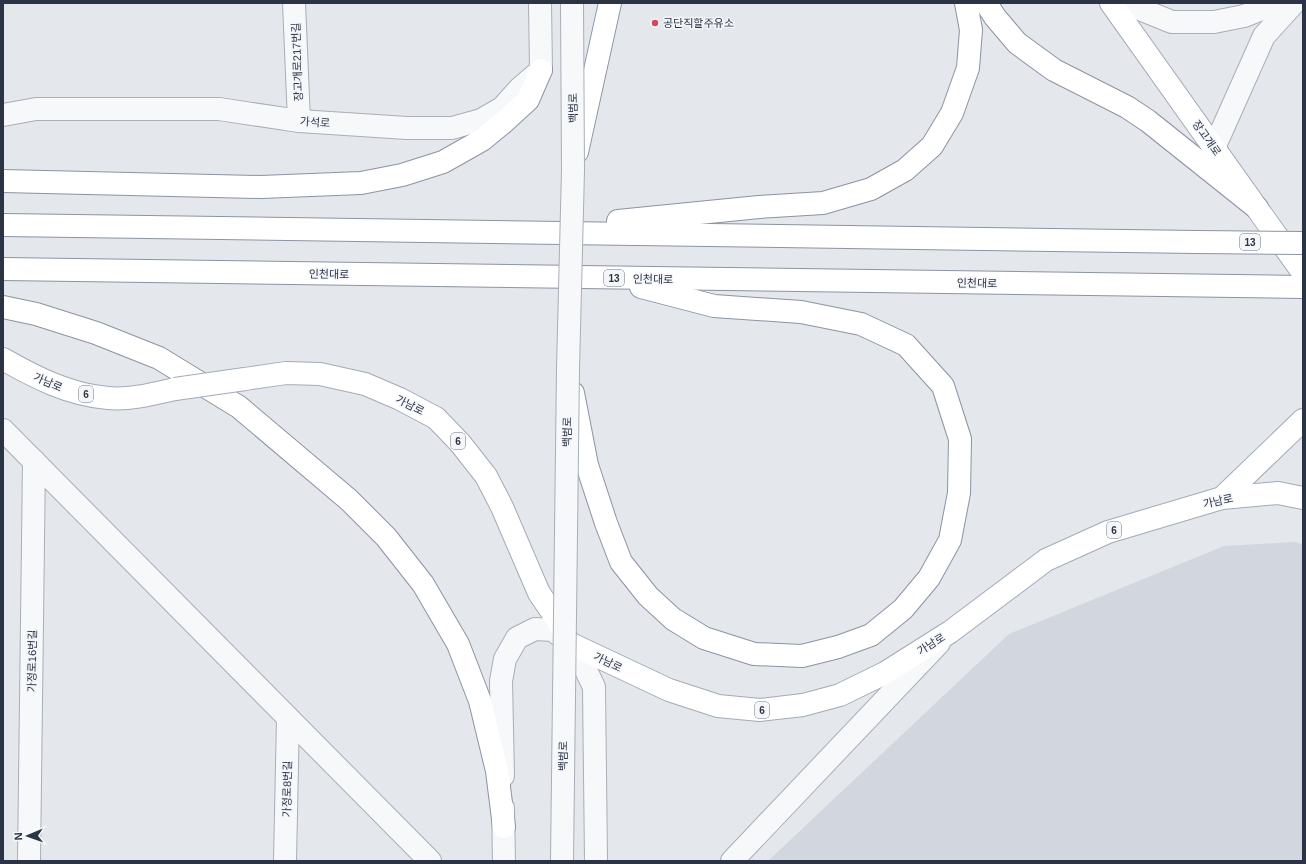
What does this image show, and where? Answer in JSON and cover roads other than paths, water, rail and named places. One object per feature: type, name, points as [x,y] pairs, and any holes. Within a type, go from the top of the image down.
[{"type":"main road","points":[[573,170],[610,3]]},
{"type":"main road","points":[[517,232],[759,206],[822,202],[871,189],[905,170],[932,146],[952,112],[968,68],[971,30],[966,3]]},
{"type":"main road","points":[[986,3],[995,17],[1017,43],[1054,70],[1127,107],[1148,121],[1257,208]]},
{"type":"main road","name":"장고개로","points":[[1111,3],[1303,273]]},
{"type":"main road","points":[[3,181],[261,187],[361,183],[402,175],[443,162],[482,140],[528,100],[541,70]]},
{"type":"main road","name":"13","points":[[3,225],[1303,243]]},
{"type":"main road","name":"인천대로","points":[[3,269],[1303,287]]},
{"type":"main road","points":[[568,369],[587,465],[606,523],[621,562],[648,596],[673,619],[704,638],[754,654],[802,656],[838,647],[871,635],[903,609],[929,578],[950,540],[959,493],[960,439],[943,386],[906,345],[861,324],[801,312],[714,306],[607,278]]},
{"type":"main road","points":[[3,307],[36,314],[96,333],[159,358],[239,407],[350,500],[386,538],[423,584],[458,644],[480,701],[497,771],[504,828]]},
{"type":"main road","name":"가남로","points":[[3,359],[34,376],[72,392],[109,398],[146,396],[175,389],[286,373],[320,374],[365,384],[400,399],[436,418],[460,443],[486,476],[502,507],[539,593],[556,618],[569,643],[669,690],[718,706],[760,710],[803,705],[840,695],[885,673],[950,632],[1046,560],[1108,532],[1222,498],[1278,493],[1303,498]]},
{"type":"main road","points":[[1222,498],[1303,420]]},
{"type":"street","name":"장고개로217번길","points":[[294,3],[299,121]]},
{"type":"street","points":[[540,3],[541,70]]},
{"type":"street","name":"백범로","points":[[562,861],[568,369],[573,170],[572,3]]},
{"type":"street","points":[[1125,3],[1172,22],[1214,22],[1244,16],[1277,3]]},
{"type":"street","points":[[1214,148],[1264,36],[1294,3]]},
{"type":"street","name":"가석로","points":[[3,115],[36,109],[219,109],[299,121],[407,128],[452,128],[481,120],[502,108],[520,88],[541,70]]},
{"type":"street","points":[[3,430],[430,861]]},
{"type":"street","name":"가정로16번길","points":[[30,861],[34,461]]},
{"type":"street","points":[[504,861],[501,680],[505,659],[517,638],[535,629],[553,630],[569,643],[583,664],[594,687],[596,861]]},
{"type":"street","points":[[732,861],[950,632]]},
{"type":"street","name":"가정로8번길","points":[[285,861],[288,718]]},
{"type":"place","name":"공단직할주유소","points":[[655,23]]}]
